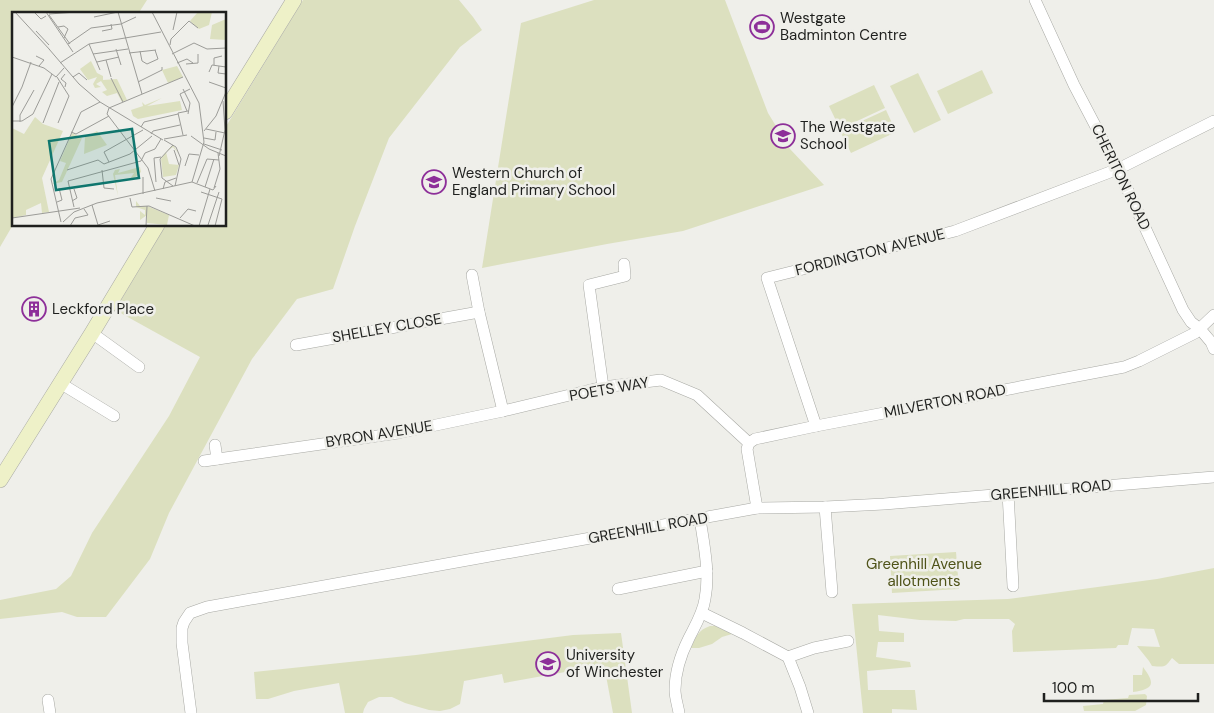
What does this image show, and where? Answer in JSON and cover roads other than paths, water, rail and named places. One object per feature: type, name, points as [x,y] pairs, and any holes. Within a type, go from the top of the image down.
[{"type":"main road","points":[[226,110],[294,0]]},
{"type":"main road","points":[[0,480],[92,334],[156,226]]},
{"type":"street","name":"CHERITON ROAD","points":[[1035,0],[1074,85],[1118,169],[1183,310],[1191,322],[1211,342],[1214,349]]},
{"type":"street","points":[[1118,169],[1214,121]]},
{"type":"street","name":"FORDINGTON AVENUE","points":[[816,426],[767,278],[955,231],[1118,169]]},
{"type":"street","points":[[603,387],[589,285],[625,276],[624,264]]},
{"type":"street","points":[[472,275],[503,411]]},
{"type":"street","name":"SHELLEY CLOSE","points":[[296,345],[479,312]]},
{"type":"street","name":"MILVERTON ROAD","points":[[749,443],[755,439],[816,426],[1124,367],[1195,333],[1214,315]]},
{"type":"street","points":[[92,334],[138,367]]},
{"type":"street","name":"POETS WAY","points":[[539,402],[603,387],[661,380],[698,395],[749,443]]},
{"type":"street","points":[[60,383],[114,416]]},
{"type":"street","name":"BYRON AVENUE","points":[[204,462],[398,433],[539,402]]},
{"type":"street","points":[[749,443],[747,449],[757,508]]},
{"type":"street","points":[[215,445],[217,459]]},
{"type":"street","name":"GREENHILL ROAD","points":[[191,713],[182,634],[184,622],[190,613],[207,607],[757,508],[825,507],[933,500],[1214,477]]},
{"type":"street","points":[[1008,493],[1013,586]]},
{"type":"street","points":[[825,507],[832,592]]},
{"type":"street","points":[[679,713],[675,690],[677,671],[688,641],[702,613],[705,600],[707,571],[700,519]]},
{"type":"street","points":[[618,589],[707,571]]},
{"type":"street","points":[[702,613],[788,657],[808,713]]},
{"type":"street","points":[[788,657],[814,648],[848,641]]},
{"type":"street","points":[[48,700],[50,713]]},
{"type":"place","name":"Westgate Badminton Centre","points":[[762,27]]},
{"type":"place","name":"The Westgate School","points":[[783,136]]},
{"type":"place","name":"Western Church of England Primary School","points":[[434,182]]},
{"type":"place","name":"Leckford Place","points":[[34,309]]},
{"type":"place","name":"University of Winchester","points":[[548,664]]},
{"type":"park label","name":"Greenhill Avenue allotments","points":[[924,572]]}]
